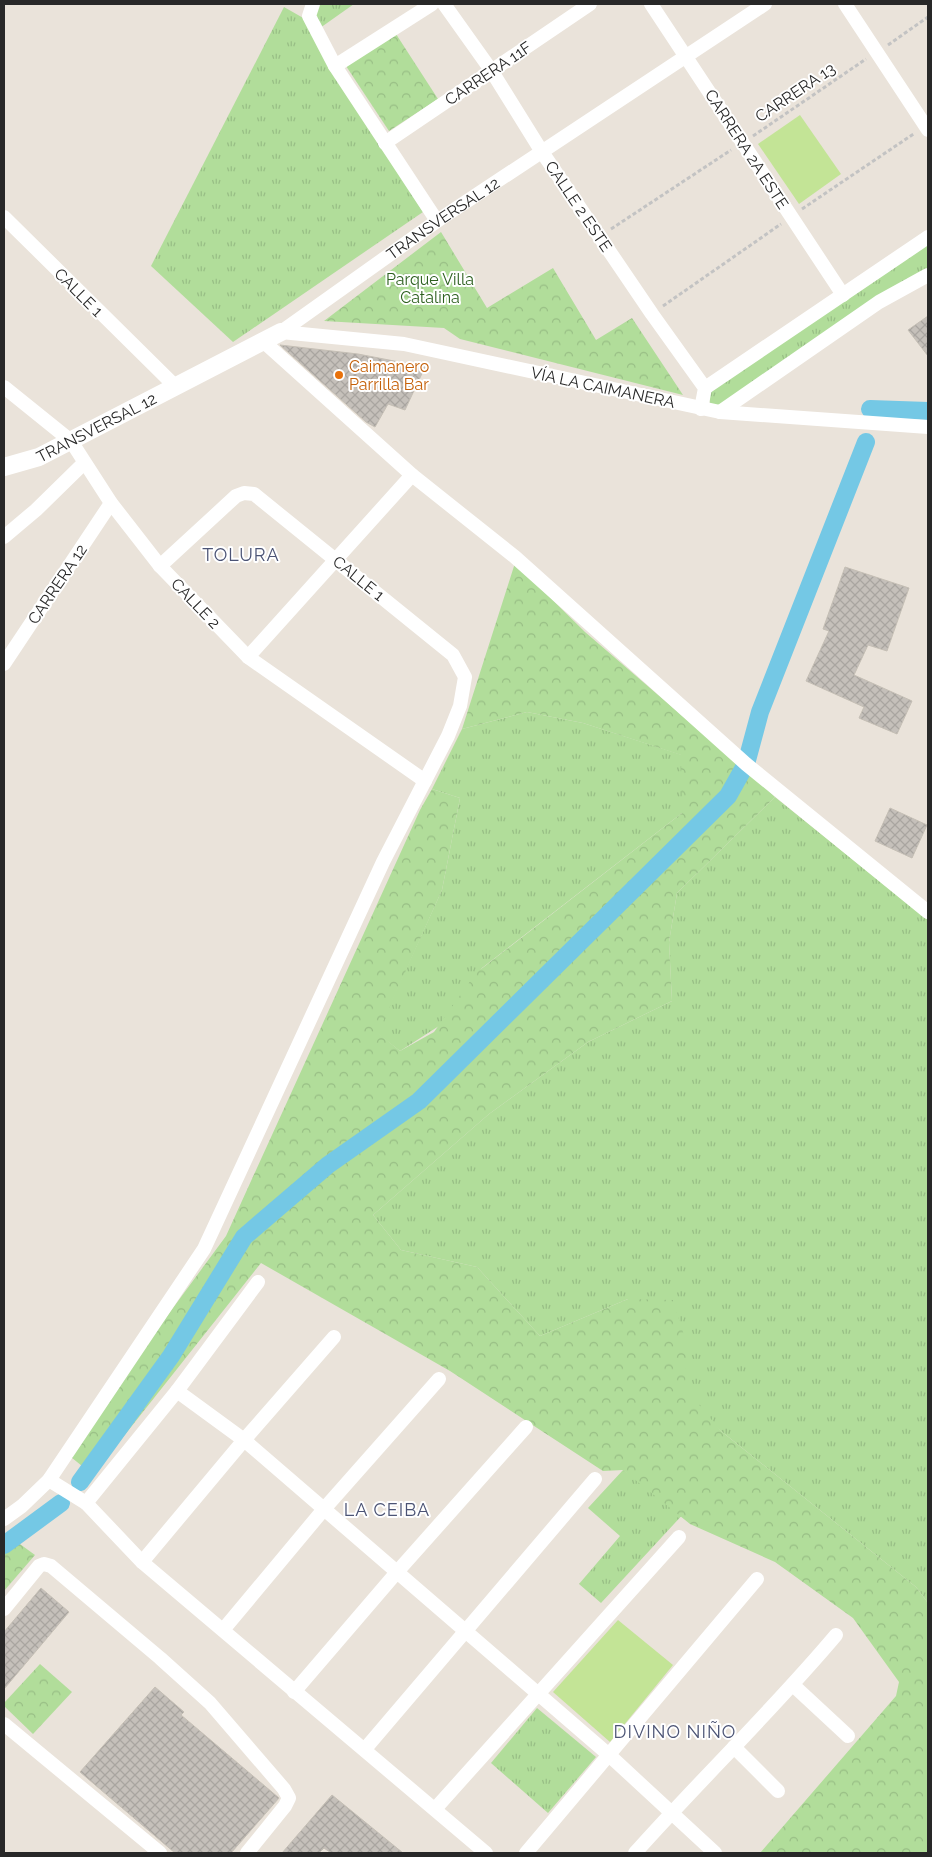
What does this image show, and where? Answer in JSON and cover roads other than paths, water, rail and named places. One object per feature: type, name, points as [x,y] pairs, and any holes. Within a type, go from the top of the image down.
[{"type":"street","points":[[312,4],[309,16],[336,66],[436,221]]},
{"type":"street","points":[[336,66],[432,4]]},
{"type":"street","name":"CALLE 2 ESTE","points":[[444,4],[491,70],[542,152],[652,314],[705,388]]},
{"type":"street","name":"CARRERA 11F","points":[[385,143],[590,4]]},
{"type":"street","name":"CARRERA 2A ESTE","points":[[651,4],[843,295]]},
{"type":"street","name":"TRANSVERSAL 12","points":[[4,468],[39,457],[281,332],[436,221],[765,4]]},
{"type":"street","points":[[845,4],[928,130]]},
{"type":"street","name":"CALLE 1","points":[[4,217],[176,387]]},
{"type":"street","points":[[701,409],[705,388],[928,237]]},
{"type":"street","points":[[720,412],[879,302],[928,275]]},
{"type":"street","name":"VÍA LA CAIMANERA","points":[[281,332],[404,344],[720,412],[928,427]]},
{"type":"street","points":[[264,342],[412,475],[515,557],[746,764],[928,912]]},
{"type":"street","name":"CALLE 2","points":[[4,387],[71,441],[111,503],[160,566],[248,657],[425,781]]},
{"type":"street","points":[[4,537],[36,510],[84,463]]},
{"type":"street","points":[[248,657],[412,475]]},
{"type":"street","name":"CALLE 1","points":[[160,566],[236,496],[244,493],[254,494],[337,560],[453,655],[465,677],[460,706],[448,736],[425,781]]},
{"type":"street","name":"CARRERA 12","points":[[4,664],[111,503]]},
{"type":"street","points":[[4,1519],[22,1506],[49,1480],[204,1249],[383,862],[425,781]]},
{"type":"street","points":[[86,1502],[177,1390],[258,1282]]},
{"type":"street","points":[[142,1562],[244,1440],[334,1337]]},
{"type":"street","points":[[223,1630],[324,1509],[439,1379]]},
{"type":"street","points":[[177,1390],[244,1440],[609,1755],[715,1853]]},
{"type":"street","points":[[294,1692],[397,1572],[526,1427]]},
{"type":"street","points":[[365,1749],[595,1479]]},
{"type":"street","points":[[49,1480],[86,1502],[142,1562],[486,1853]]},
{"type":"street","points":[[435,1809],[679,1537]]},
{"type":"street","points":[[4,1609],[39,1566],[44,1564],[51,1566],[210,1703],[284,1789],[289,1798],[285,1806],[247,1853]]},
{"type":"street","points":[[526,1853],[757,1579]]},
{"type":"street","points":[[635,1853],[670,1813],[793,1685],[836,1635]]},
{"type":"street","points":[[793,1685],[848,1736]]},
{"type":"street","points":[[4,1724],[160,1853]]},
{"type":"street","points":[[734,1748],[778,1791]]},
{"type":"waterway","points":[[870,409],[928,411]]},
{"type":"waterway","points":[[80,1482],[171,1356],[244,1237],[328,1165],[419,1101],[728,796],[746,764],[760,712],[866,442]]},
{"type":"waterway","points":[[4,1545],[61,1503]]},
{"type":"place","name":"Caimanero Parrilla Bar","points":[[339,375]]},
{"type":"district","name":"TOLURA","points":[[241,555]]},
{"type":"district","name":"LA CEIBA","points":[[387,1510]]},
{"type":"district","name":"DIVINO NIÑO","points":[[675,1732]]},
{"type":"park label","name":"Parque Villa Catalina","points":[[430,288]]}]
